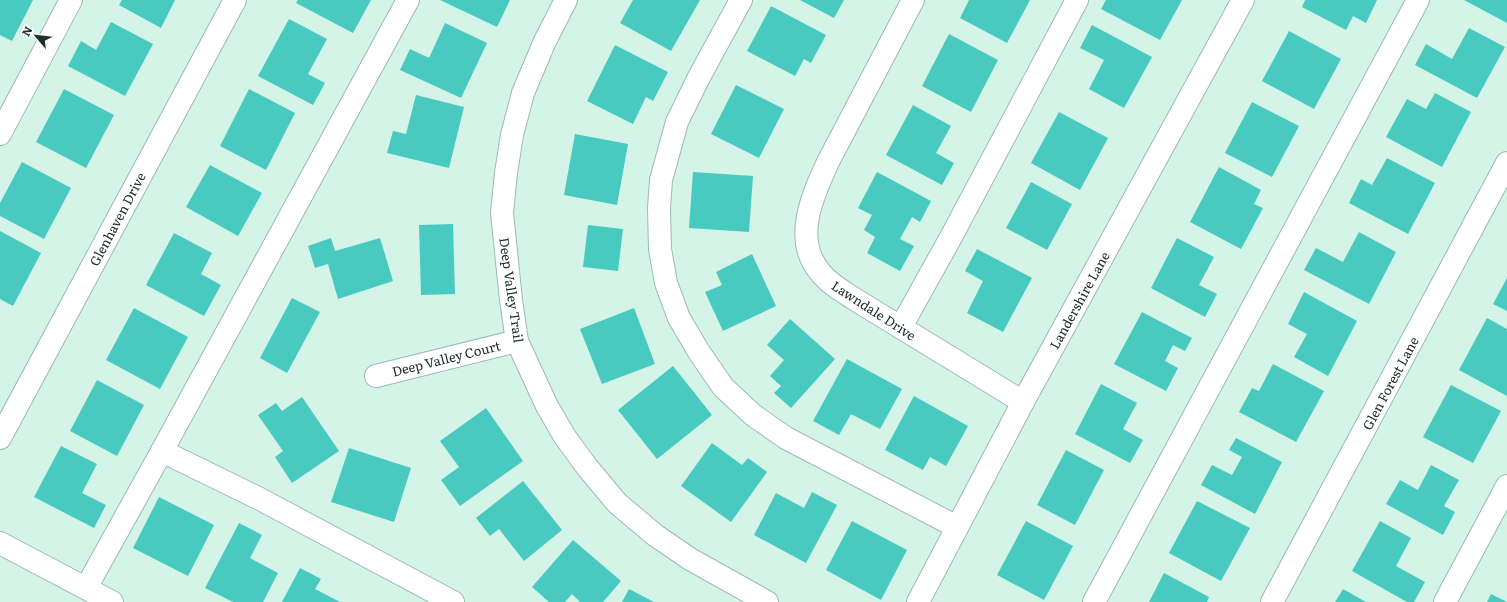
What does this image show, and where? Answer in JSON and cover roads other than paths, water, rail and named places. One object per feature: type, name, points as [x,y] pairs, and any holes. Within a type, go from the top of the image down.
[{"type":"street","points":[[0,134],[71,0]]},
{"type":"street","name":"Glenhaven Drive","points":[[0,438],[235,0]]},
{"type":"street","points":[[86,588],[408,0]]},
{"type":"street","name":"Deep Valley Trail","points":[[566,0],[545,41],[523,93],[512,135],[507,165],[502,213],[517,341],[547,406],[565,437],[586,467],[617,503],[655,535],[690,558],[767,602]]},
{"type":"street","points":[[742,0],[698,79],[677,122],[661,180],[659,208],[660,249],[666,283],[679,318],[699,352],[723,387],[753,415],[786,438],[957,526]]},
{"type":"street","name":"Lawndale Drive","points":[[913,0],[829,160],[818,184],[809,212],[805,233],[808,254],[820,272],[844,292],[1023,402]]},
{"type":"street","points":[[901,327],[951,237],[1077,0]]},
{"type":"street","name":"Landershire Lane","points":[[918,602],[1023,402],[1243,0]]},
{"type":"street","points":[[1094,602],[1418,0]]},
{"type":"street","name":"Glen Forest Lane","points":[[1272,602],[1507,163]]},
{"type":"street","name":"Deep Valley Court","points":[[376,376],[517,341]]},
{"type":"street","points":[[162,451],[260,499],[453,602]]},
{"type":"street","points":[[1445,602],[1507,486]]},
{"type":"street","points":[[0,543],[112,602]]}]
